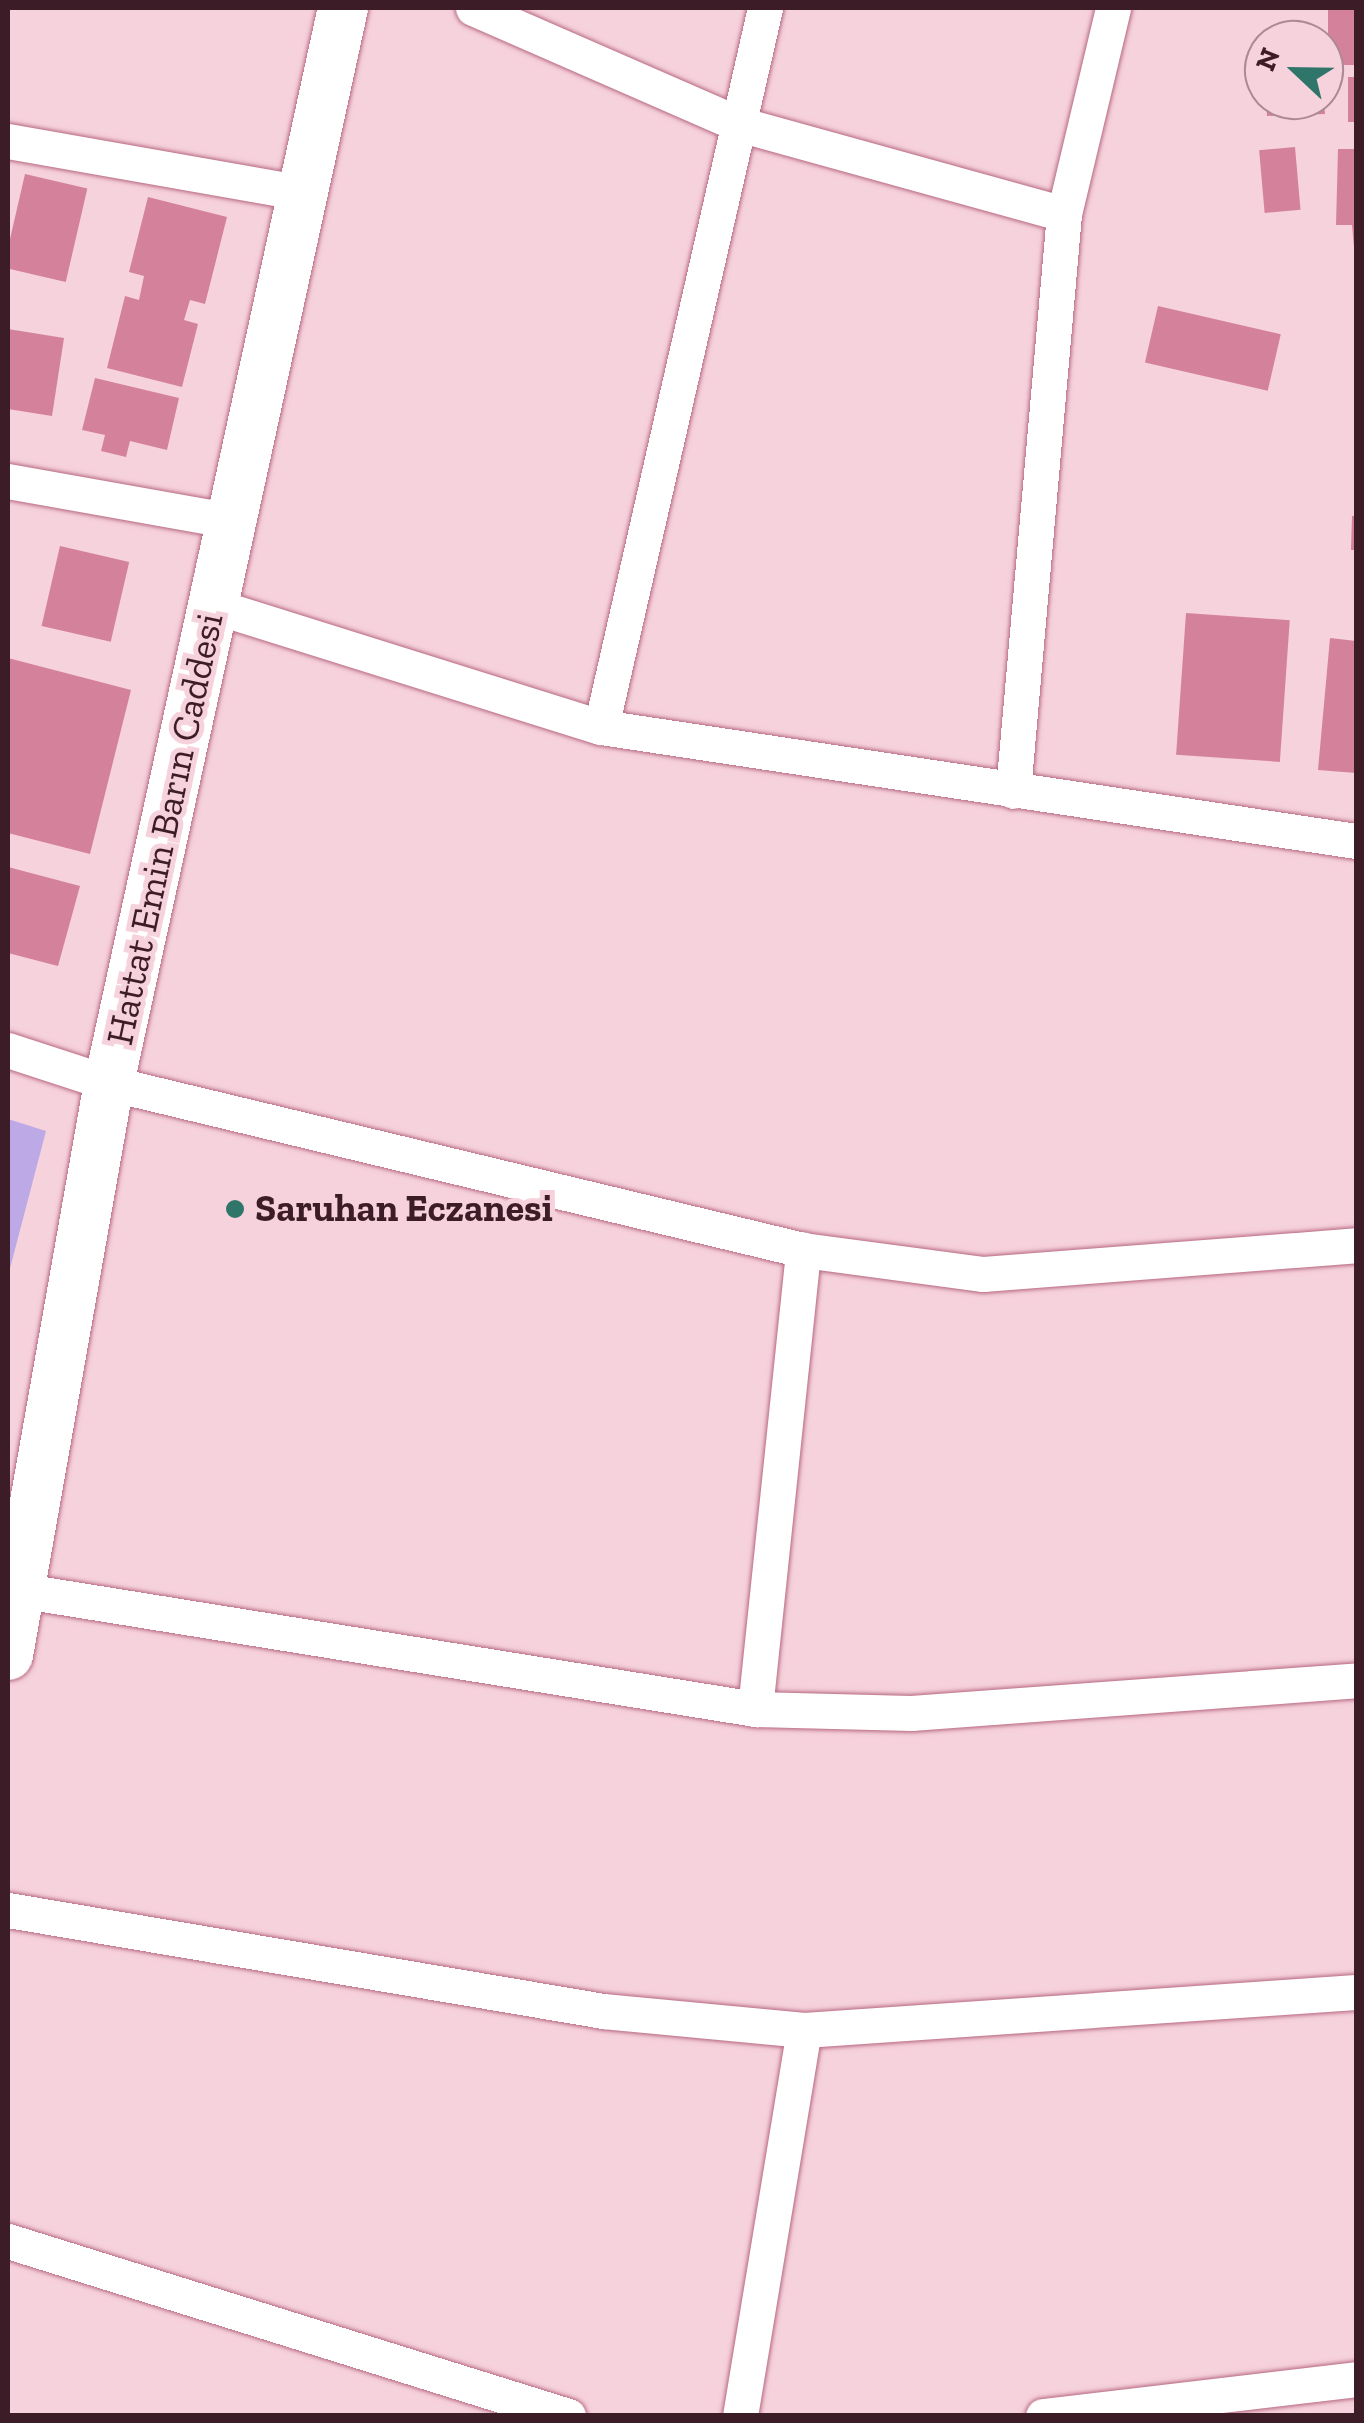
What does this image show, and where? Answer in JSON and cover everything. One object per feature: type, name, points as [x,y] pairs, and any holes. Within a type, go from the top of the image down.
[{"type":"main road","name":"Hattat Emin Barın Caddesi","points":[[8,1655],[109,1082],[214,606],[298,192],[343,8]]},
{"type":"street","points":[[474,8],[739,124],[1064,214]]},
{"type":"street","points":[[601,727],[765,8]]},
{"type":"street","points":[[1013,791],[1064,214],[1113,8]]},
{"type":"street","points":[[8,141],[298,192]]},
{"type":"street","points":[[8,481],[232,521]]},
{"type":"street","points":[[214,606],[601,727],[1356,841]]},
{"type":"street","points":[[8,1050],[109,1082],[803,1250],[983,1274],[1356,1245]]},
{"type":"street","points":[[755,1709],[803,1250]]},
{"type":"street","points":[[18,1590],[755,1709],[911,1713],[1356,1680]]},
{"type":"street","points":[[8,1910],[603,2012],[804,2030],[1356,1992]]},
{"type":"street","points":[[740,2416],[804,2030]]},
{"type":"street","points":[[8,2241],[568,2416]]},
{"type":"street","points":[[1043,2416],[1356,2380]]},
{"type":"shaded area","points":[[8,1119],[46,1131],[8,1276]]},
{"type":"building","points":[[1328,8],[1356,8],[1356,65],[1344,65],[1344,20],[1328,20]]},
{"type":"building","points":[[1348,77],[1356,77],[1356,122],[1348,122]]},
{"type":"building","points":[[1295,147],[1300,210],[1265,213],[1259,150]]},
{"type":"building","points":[[1338,149],[1356,149],[1356,269],[1352,225],[1336,225]]},
{"type":"building","points":[[25,174],[87,188],[66,282],[8,269],[8,248]]},
{"type":"building","points":[[148,197],[227,217],[205,304],[190,300],[184,320],[198,324],[182,387],[107,368],[125,296],[139,300],[144,276],[129,272]]},
{"type":"building","points":[[1158,306],[1281,334],[1268,391],[1145,363]]},
{"type":"building","points":[[8,329],[64,338],[52,416],[8,409]]},
{"type":"building","points":[[95,378],[179,398],[167,450],[130,441],[126,457],[101,451],[105,435],[82,430]]},
{"type":"building","points":[[1352,516],[1356,516],[1356,550],[1351,550]]},
{"type":"building","points":[[60,546],[129,562],[111,642],[42,626]]},
{"type":"building","points":[[1186,613],[1290,620],[1280,762],[1176,755]]},
{"type":"building","points":[[1330,638],[1356,641],[1356,773],[1318,770]]},
{"type":"building","points":[[8,658],[131,690],[90,854],[8,833]]},
{"type":"building","points":[[8,867],[80,886],[58,966],[8,953]]},
{"type":"place","name":"Saruhan Eczanesi","points":[[235,1209]]}]
